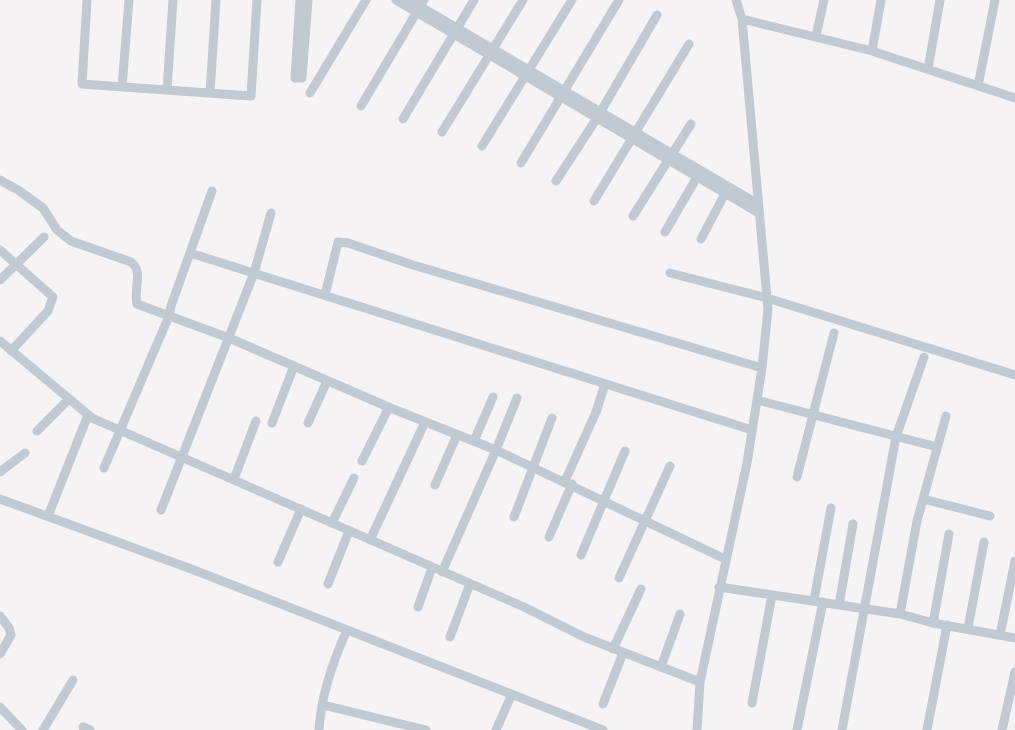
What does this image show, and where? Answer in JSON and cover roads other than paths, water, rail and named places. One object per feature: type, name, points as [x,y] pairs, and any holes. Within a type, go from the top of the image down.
[{"type":"street","points":[[87,0],[82,84],[251,96],[257,0]]},
{"type":"street","points":[[122,87],[129,0]]},
{"type":"street","points":[[167,90],[173,0]]},
{"type":"street","points":[[210,93],[216,0]]},
{"type":"street","points":[[300,0],[295,78],[302,78],[308,0]]},
{"type":"street","points":[[310,93],[366,0]]},
{"type":"street","points":[[396,0],[420,6]]},
{"type":"street","points":[[409,0],[455,31],[758,208]]},
{"type":"street","points":[[403,119],[474,0]]},
{"type":"street","points":[[442,132],[524,0]]},
{"type":"street","points":[[482,146],[572,0]]},
{"type":"street","points":[[520,163],[619,0]]},
{"type":"street","points":[[697,730],[700,682],[757,400],[762,368],[767,298],[742,19],[736,0]]},
{"type":"street","points":[[816,36],[824,0]]},
{"type":"street","points":[[872,51],[881,0]]},
{"type":"street","points":[[928,69],[940,0]]},
{"type":"street","points":[[978,86],[994,0]]},
{"type":"street","points":[[361,106],[420,6]]},
{"type":"street","points":[[556,181],[599,115],[657,15]]},
{"type":"street","points":[[742,19],[872,51],[1015,98]]},
{"type":"street","points":[[594,201],[635,136],[688,44]]},
{"type":"street","points":[[633,216],[691,124]]},
{"type":"street","points":[[665,232],[699,173]]},
{"type":"street","points":[[0,180],[43,208],[57,230],[71,241],[131,262],[137,266],[139,272],[135,292],[137,304],[229,338],[389,407],[496,450],[725,559]]},
{"type":"street","points":[[104,468],[119,429],[169,316],[212,190]]},
{"type":"street","points":[[700,238],[727,190]]},
{"type":"street","points":[[161,510],[254,273],[271,212]]},
{"type":"street","points":[[0,280],[44,236]]},
{"type":"street","points":[[324,295],[338,242],[348,243],[423,268],[762,368]]},
{"type":"street","points":[[0,250],[53,297],[48,311],[11,351]]},
{"type":"street","points":[[190,253],[752,430]]},
{"type":"street","points":[[670,273],[767,298],[1015,375]]},
{"type":"street","points":[[797,477],[834,333]]},
{"type":"street","points":[[0,342],[88,415],[613,649],[700,682]]},
{"type":"street","points":[[842,730],[896,436],[924,357]]},
{"type":"street","points":[[272,423],[294,366]]},
{"type":"street","points":[[308,423],[328,381]]},
{"type":"street","points":[[549,536],[605,384]]},
{"type":"street","points":[[474,441],[493,397]]},
{"type":"street","points":[[442,572],[517,398]]},
{"type":"street","points":[[37,431],[69,399]]},
{"type":"street","points":[[757,400],[937,447]]},
{"type":"street","points":[[362,461],[389,407]]},
{"type":"street","points":[[48,516],[88,415]]},
{"type":"street","points":[[900,614],[923,499],[946,416]]},
{"type":"street","points":[[514,517],[552,418]]},
{"type":"street","points":[[234,479],[256,421]]},
{"type":"street","points":[[370,540],[425,422]]},
{"type":"street","points":[[435,485],[457,435]]},
{"type":"street","points":[[581,556],[626,451]]},
{"type":"street","points":[[0,472],[25,453]]},
{"type":"street","points":[[619,578],[670,466]]},
{"type":"street","points":[[332,523],[354,478]]},
{"type":"street","points":[[0,499],[347,630],[603,730]]},
{"type":"street","points":[[923,499],[990,516]]},
{"type":"street","points":[[797,730],[819,601],[831,508]]},
{"type":"street","points":[[278,562],[300,509]]},
{"type":"street","points":[[838,605],[853,524]]},
{"type":"street","points":[[328,584],[349,531]]},
{"type":"street","points":[[933,623],[949,534]]},
{"type":"street","points":[[968,628],[984,542]]},
{"type":"street","points":[[1000,635],[1015,561]]},
{"type":"street","points":[[418,607],[432,568]]},
{"type":"street","points":[[450,637],[470,584]]},
{"type":"street","points":[[719,587],[900,614],[933,623],[1015,638]]},
{"type":"street","points":[[613,649],[642,589]]},
{"type":"street","points":[[752,703],[772,595]]},
{"type":"street","points":[[661,667],[680,614]]},
{"type":"street","points":[[0,616],[10,635],[0,654]]},
{"type":"street","points":[[927,730],[947,625]]},
{"type":"street","points":[[319,730],[323,705],[336,656],[347,630]]},
{"type":"street","points":[[603,704],[623,653]]},
{"type":"street","points":[[1002,730],[1015,672]]},
{"type":"street","points":[[43,730],[72,680]]},
{"type":"street","points":[[496,730],[512,694]]},
{"type":"street","points":[[323,705],[426,730]]},
{"type":"street","points":[[0,707],[22,730]]}]
